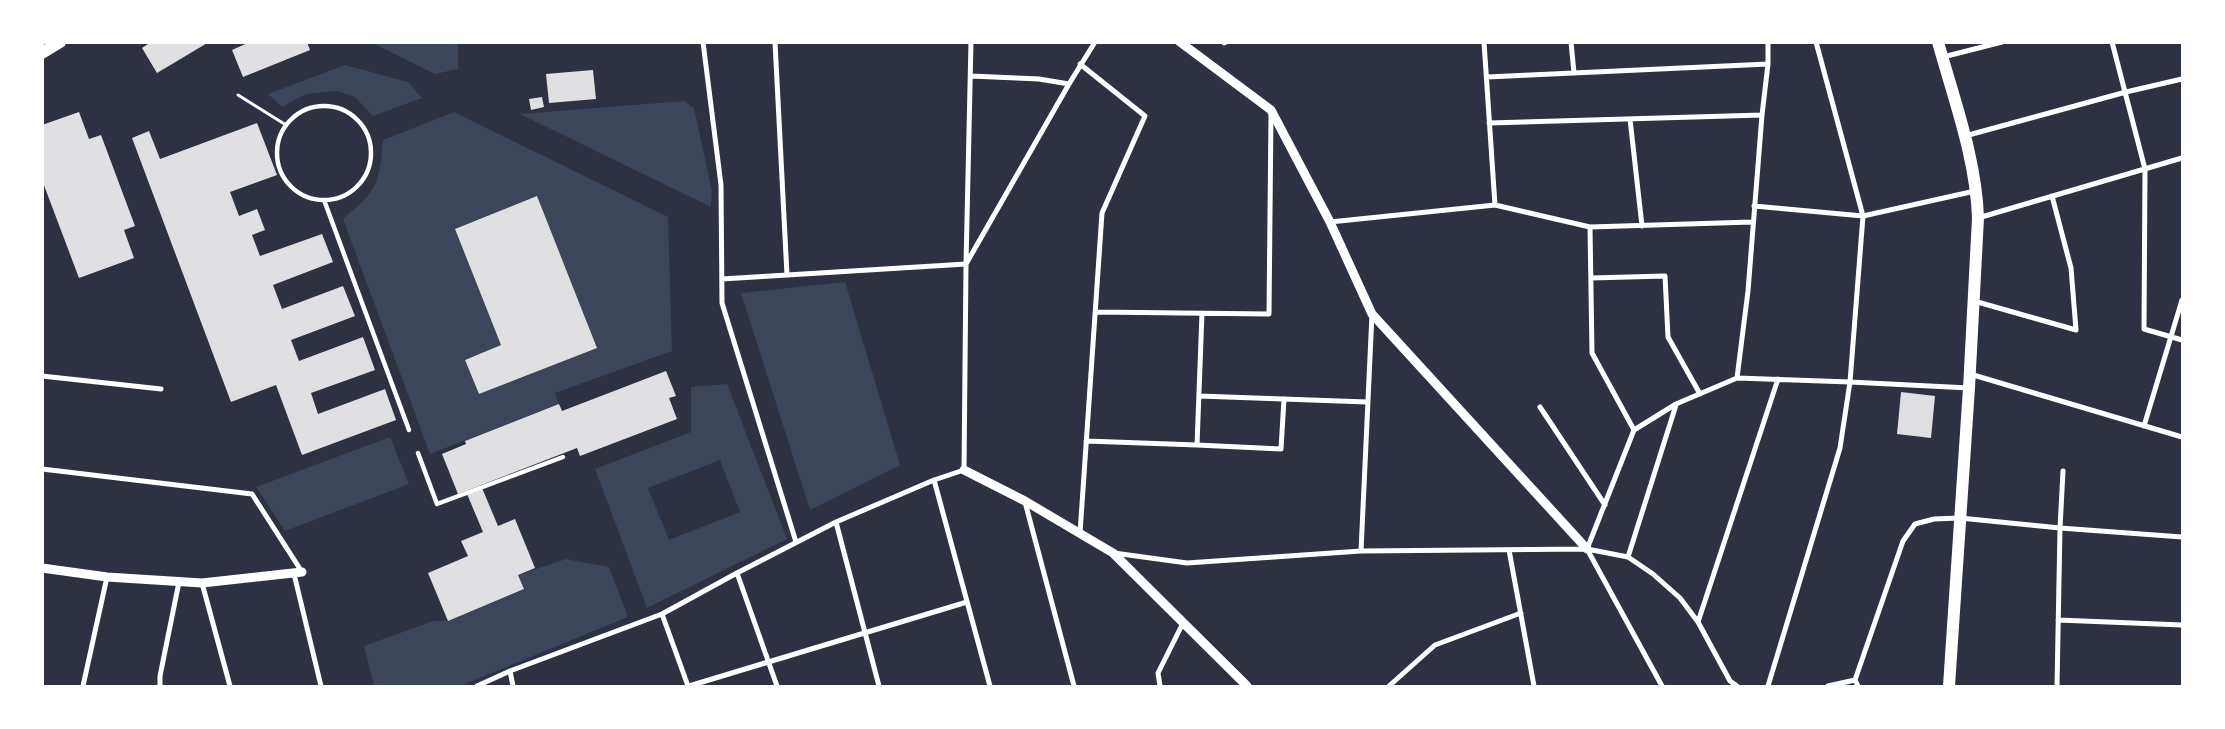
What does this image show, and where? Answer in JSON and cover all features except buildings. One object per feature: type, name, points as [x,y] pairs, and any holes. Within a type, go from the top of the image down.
[{"type":"main road","points":[[42,53],[60,42]]},
{"type":"main road","points":[[1938,42],[1977,190],[1978,218],[1970,374],[1949,686]]},
{"type":"street","points":[[704,42],[721,185],[722,302],[796,542]]},
{"type":"street","points":[[775,42],[787,275]]},
{"type":"street","points":[[964,470],[966,264],[972,42]]},
{"type":"street","points":[[966,264],[1080,64],[1095,42]]},
{"type":"street","points":[[1180,42],[1271,110],[1330,222],[1372,314],[1587,548],[1662,686]]},
{"type":"street","points":[[1484,42],[1494,205]]},
{"type":"street","points":[[1571,42],[1574,73]]},
{"type":"street","points":[[1737,378],[1748,291],[1752,222],[1768,64],[1768,42]]},
{"type":"street","points":[[1768,686],[1840,448],[1850,382],[1863,216],[1816,42]]},
{"type":"street","points":[[1942,57],[2002,42]]},
{"type":"street","points":[[2112,42],[2145,169],[2144,329],[2182,340]]},
{"type":"street","points":[[1080,64],[1145,116],[1102,212],[1080,533]]},
{"type":"street","points":[[1487,76],[1768,64]]},
{"type":"street","points":[[971,76],[1039,80],[1069,84]]},
{"type":"street","points":[[1964,136],[2126,92],[2182,79]]},
{"type":"street","points":[[315,106],[330,106],[345,110],[358,119],[367,132],[372,147],[371,163],[364,178],[354,190],[340,198],[324,200],[308,198],[295,190],[284,179],[278,165],[276,150],[280,134],[286,126],[300,112],[315,106]]},
{"type":"street","points":[[1095,312],[1269,314],[1271,110]]},
{"type":"street","points":[[1489,122],[1762,115]]},
{"type":"street","points":[[1630,119],[1642,226]]},
{"type":"street","points":[[1978,218],[2182,158]]},
{"type":"street","points":[[1754,206],[1863,216],[1977,190]]},
{"type":"street","points":[[1974,301],[2076,330],[2071,268],[2052,196]]},
{"type":"street","points":[[324,200],[409,430]]},
{"type":"street","points":[[1330,222],[1494,205],[1590,227],[1752,222]]},
{"type":"street","points":[[1590,227],[1592,353],[1634,430]]},
{"type":"street","points":[[722,279],[966,264]]},
{"type":"street","points":[[1590,278],[1665,276],[1668,337],[1700,394]]},
{"type":"street","points":[[2144,426],[2182,300]]},
{"type":"street","points":[[1197,445],[1202,313]]},
{"type":"street","points":[[1362,551],[1372,314]]},
{"type":"street","points":[[1970,374],[2182,437]]},
{"type":"street","points":[[42,376],[161,389]]},
{"type":"street","points":[[1587,548],[1634,430],[1676,404],[1737,378],[1969,388]]},
{"type":"street","points":[[1698,622],[1778,379]]},
{"type":"street","points":[[1199,396],[1367,402]]},
{"type":"street","points":[[1086,441],[1281,449],[1284,399]]},
{"type":"street","points":[[1628,557],[1676,404]]},
{"type":"street","points":[[1540,407],[1605,504]]},
{"type":"street","points":[[418,453],[437,504],[563,457]]},
{"type":"street","points":[[42,468],[252,494],[298,573],[321,686]]},
{"type":"street","points":[[477,686],[510,671],[662,614],[836,522],[934,480],[964,470],[1025,501],[1113,553],[1247,686]]},
{"type":"street","points":[[2057,686],[2063,471]]},
{"type":"street","points":[[934,480],[990,686]]},
{"type":"street","points":[[1025,501],[1074,686]]},
{"type":"street","points":[[1858,686],[1855,680],[1903,541],[1915,524],[1934,519],[1960,518],[2182,537]]},
{"type":"street","points":[[836,522],[879,686]]},
{"type":"street","points":[[1113,553],[1187,563],[1362,551],[1587,548],[1628,557],[1653,574],[1680,598],[1698,622],[1730,680],[1736,686]]},
{"type":"street","points":[[1509,550],[1534,686]]},
{"type":"street","points":[[42,568],[107,577],[202,583],[298,573]]},
{"type":"street","points":[[737,573],[777,686]]},
{"type":"street","points":[[84,686],[107,577]]},
{"type":"street","points":[[160,686],[160,676],[179,582]]},
{"type":"street","points":[[202,583],[230,686]]},
{"type":"street","points":[[662,614],[688,686],[770,663],[967,602]]},
{"type":"street","points":[[1388,686],[1435,644],[1521,613]]},
{"type":"street","points":[[2058,620],[2182,625]]},
{"type":"street","points":[[1160,686],[1158,673],[1183,623]]},
{"type":"street","points":[[510,671],[513,686]]},
{"type":"street","points":[[1828,686],[1855,680]]},
{"type":"path","points":[[238,95],[286,126]]},
{"type":"shaded area","points":[[373,43],[458,43],[458,69],[435,74]]},
{"type":"shaded area","points":[[345,65],[408,82],[422,98],[373,116],[355,97],[338,91],[306,94],[282,107],[268,94]]},
{"type":"shaded area","points":[[684,101],[694,108],[712,191],[711,207],[520,114]]},
{"type":"shaded area","points":[[454,112],[668,217],[672,351],[555,393],[559,404],[430,454],[343,219],[363,201],[374,186],[380,167],[383,140]],"holes":[[[537,196],[597,348],[479,394],[465,360],[501,345],[455,229]]]},
{"type":"shaded area","points":[[845,282],[900,465],[810,510],[741,293]]},
{"type":"shaded area","points":[[727,384],[787,539],[647,608],[595,469],[691,432],[691,387]],"holes":[[[720,460],[740,512],[669,540],[648,488]]]},
{"type":"shaded area","points":[[390,437],[409,484],[285,531],[256,487]]},
{"type":"shaded area","points":[[566,559],[609,567],[628,617],[460,686],[374,686],[364,646],[433,621],[448,621],[523,590],[518,575]]}]
